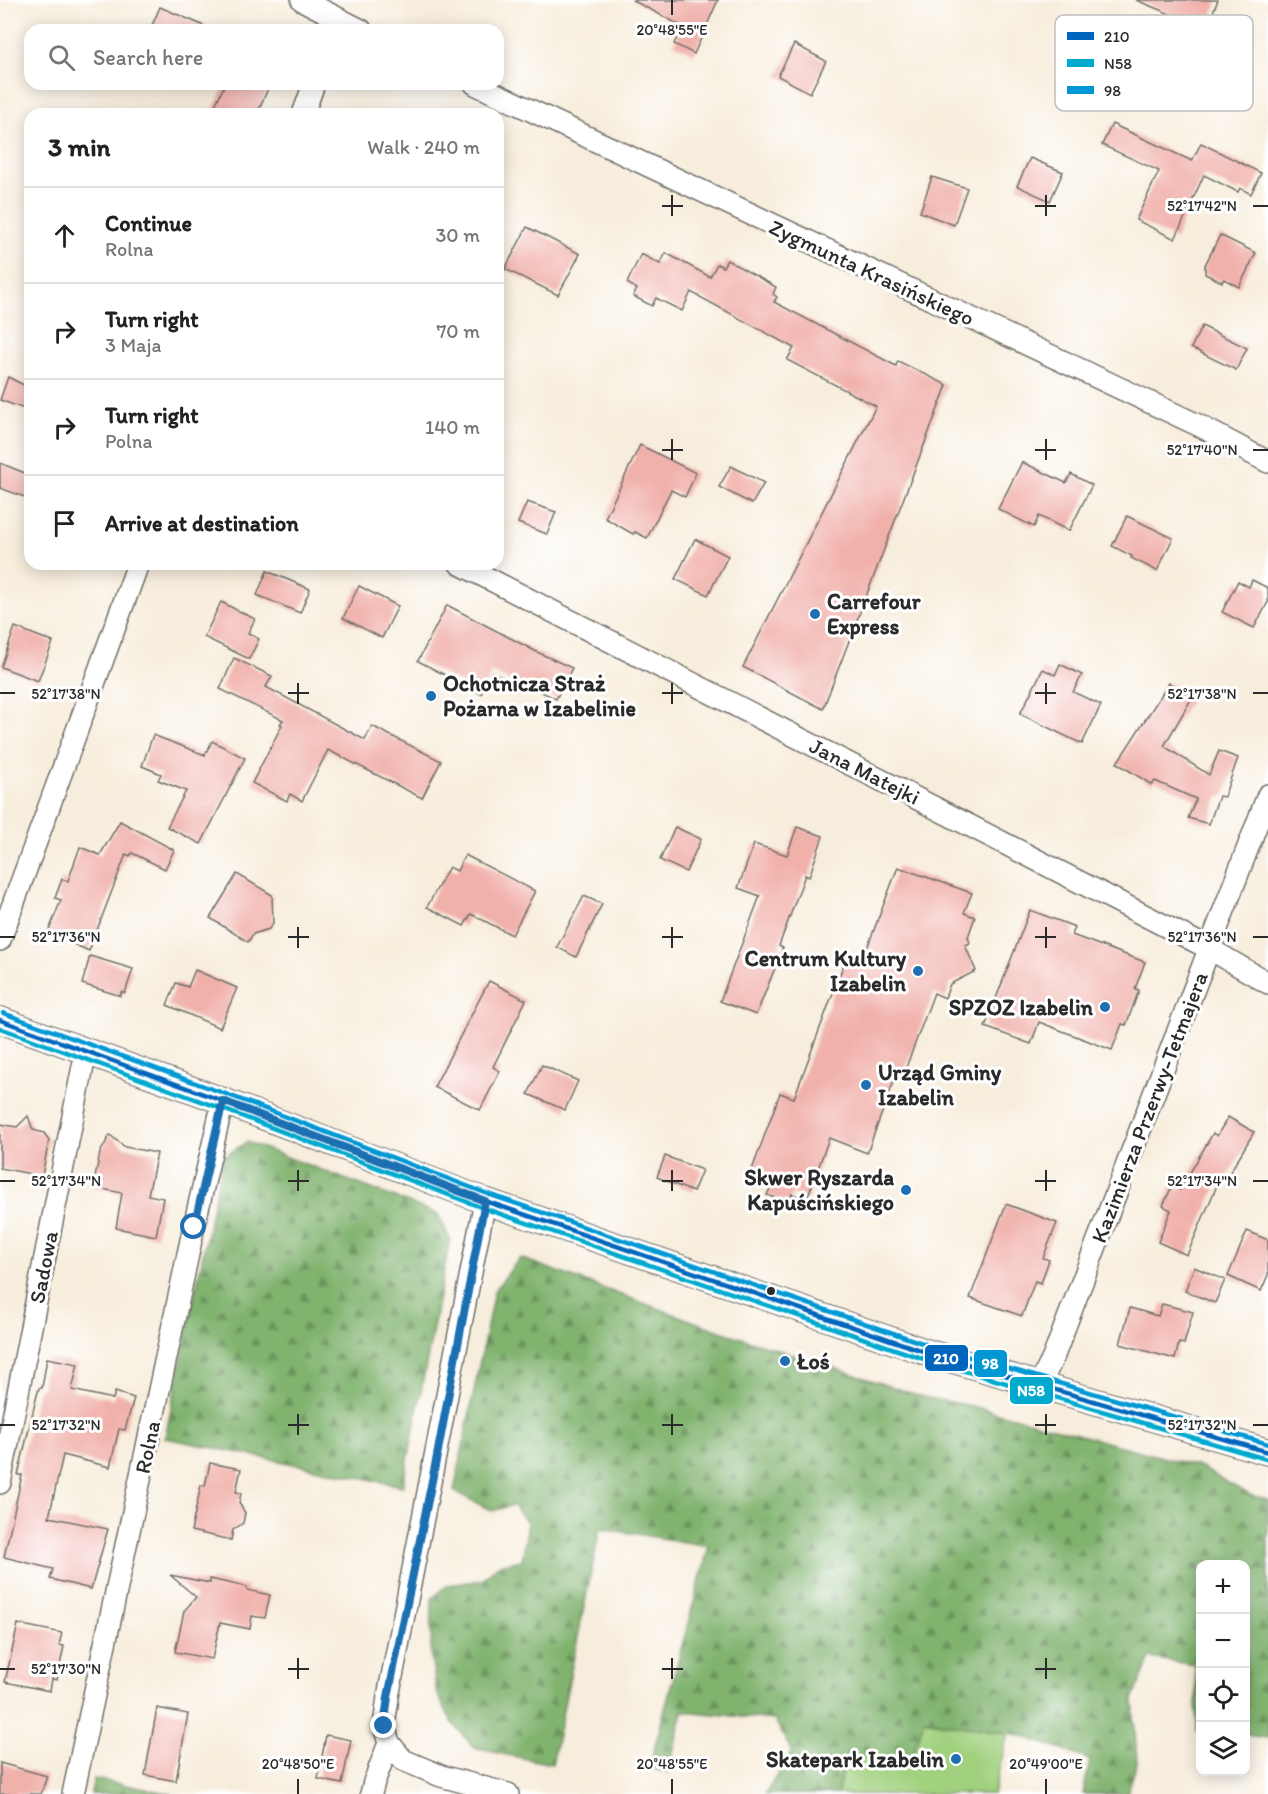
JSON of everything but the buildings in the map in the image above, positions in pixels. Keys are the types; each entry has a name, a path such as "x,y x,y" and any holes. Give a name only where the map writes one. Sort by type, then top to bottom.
{"street":[{"path":"302,0 351,24"},
{"path":"305,108 312,90"},
{"name":"Zygmunta Krasińskiego","path":"488,90 1200,426 1268,462"},
{"path":"0,940 136,570"},
{"name":"Jana Matejki","path":"472,570 1210,949 1268,984"},
{"name":"Kazimierza Przerwy-Tetmajera","path":"1040,1384 1057,1347 1268,795"},
{"path":"0,1020 223,1101 485,1201 916,1348 1268,1452"},
{"name":"Sadowa","path":"0,1483 86,1051"},
{"name":"Rolna","path":"73,1794 223,1101"},
{"path":"485,1201 384,1726 389,1743 403,1760 441,1776 508,1794"},
{"path":"371,1794 389,1743"}],"green space":[{"path":"247,1142 438,1214 450,1239 403,1486 165,1438 223,1157"},
{"path":"520,1258 720,1331 923,1397 972,1406 1199,1467 1252,1496 1268,1500 1268,1738 1250,1736 1250,1560 1196,1560 1196,1698 1195,1665 1150,1658 1133,1699 1137,1763 1127,1794 1083,1794 1090,1760 1020,1735 924,1720 908,1767 848,1752 837,1794 765,1794 792,1752 775,1720 683,1711 668,1773 649,1768 709,1546 600,1528 552,1764 474,1748 452,1722 437,1693 431,1656 432,1598 448,1585 482,1580 498,1565 522,1560 528,1523 513,1505 492,1511 454,1491 494,1291"},
{"name":"Skatepark Izabelin","path":"923,1720 1008,1733 993,1794 837,1794 848,1752 908,1766"},
{"path":"94,1779 172,1794 91,1794"}],"transit line":[{"name":"98","path":"3,1013 226,1094 488,1194 928,1345 1268,1444"},
{"name":"210","path":"0,1020 223,1101 485,1201 926,1352 1268,1452"},
{"name":"N58","path":"0,1028 220,1108 483,1208 924,1359 1266,1459"}],"place":[{"name":"Carrefour Express","path":"815,614"},
{"name":"Ochotnicza Straż Pożarna w Izabelinie","path":"431,696"},
{"name":"Centrum Kultury Izabelin","path":"918,971"},
{"name":"SPZOZ Izabelin","path":"1105,1007"},
{"name":"Urząd Gminy Izabelin","path":"866,1085"},
{"name":"Skwer Ryszarda Kapuścińskiego","path":"906,1190"},
{"name":"Łoś","path":"785,1361"},
{"name":"Skatepark Izabelin","path":"956,1759"}],"route":[{"path":"194,1227 223,1101 485,1201 384,1726"}]}
